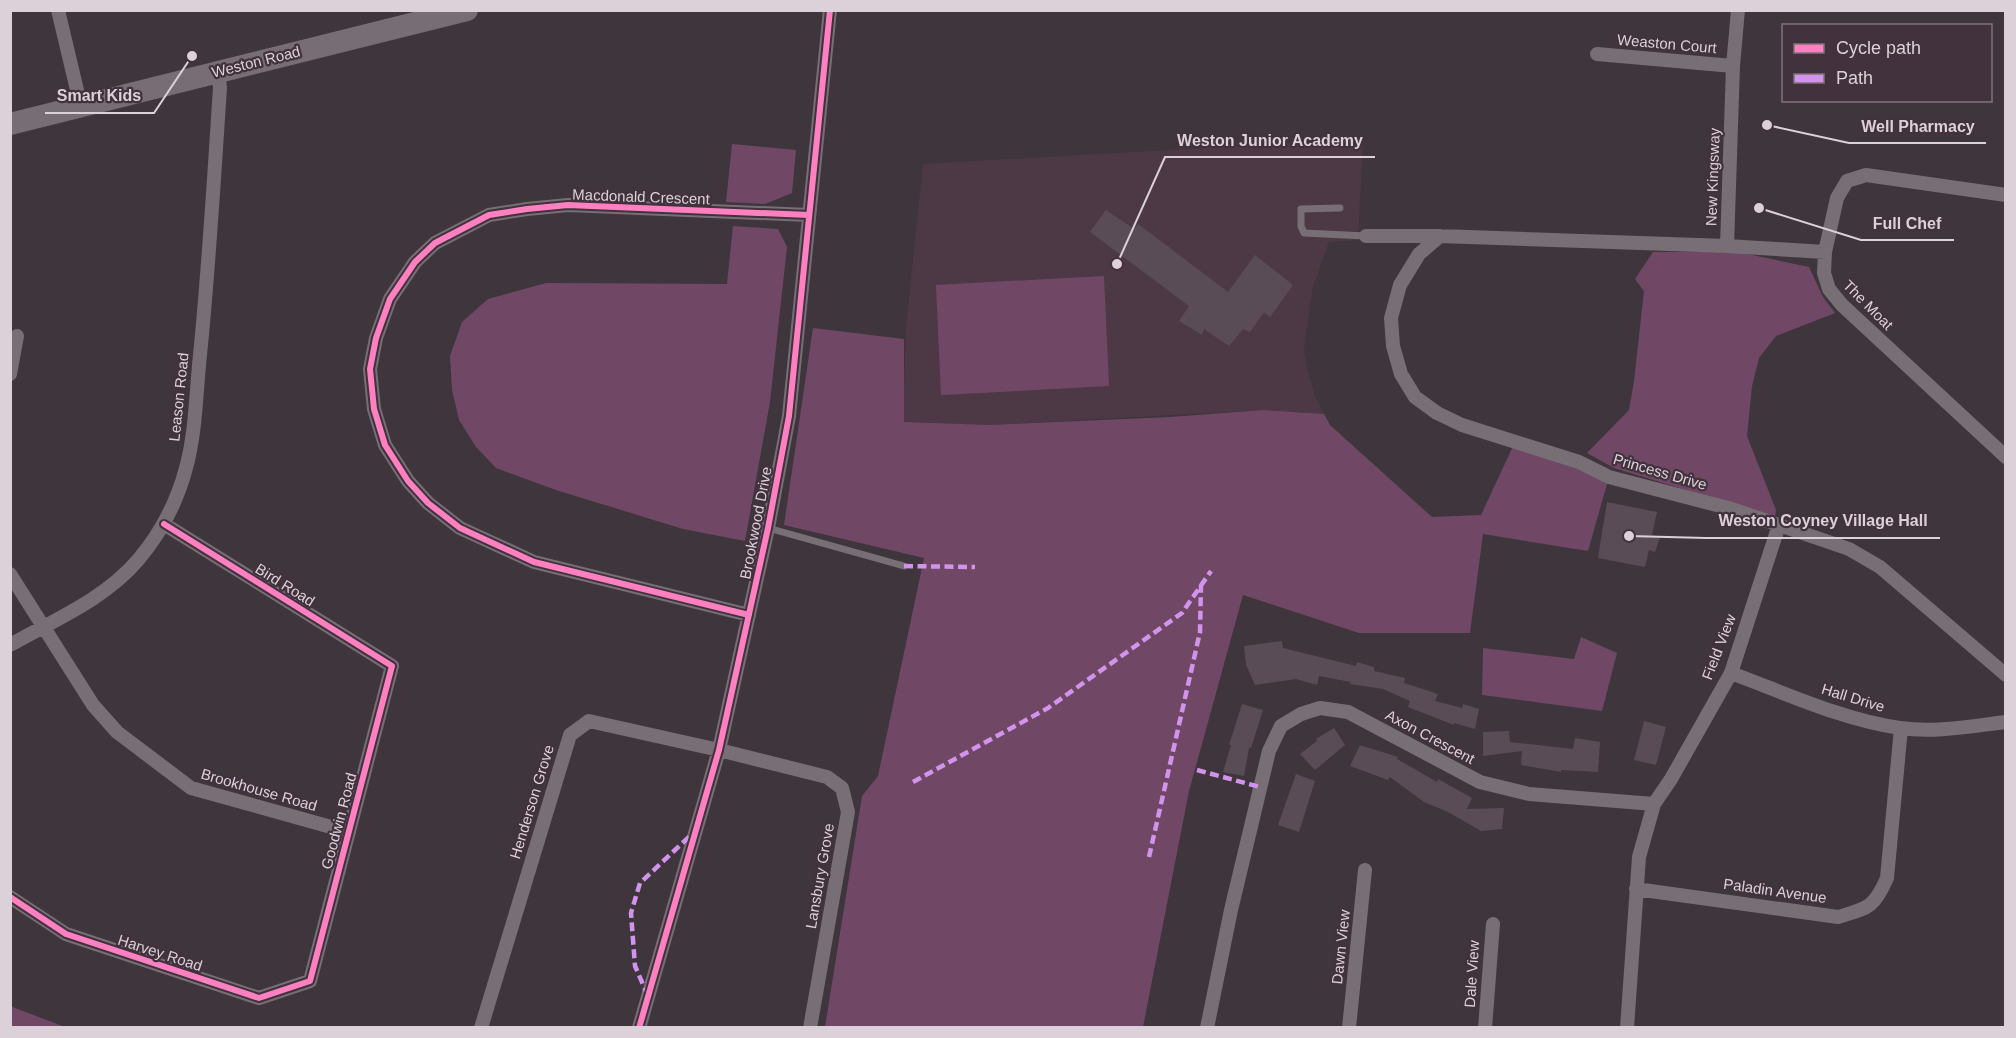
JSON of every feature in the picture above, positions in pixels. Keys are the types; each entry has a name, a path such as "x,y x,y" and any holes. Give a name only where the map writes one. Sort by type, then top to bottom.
{"highway":[{"name":"Weston Road","path":"10,124 413,20 467,10"}],"street":[{"path":"58,10 81,107"},
{"name":"Brookwood Drive","path":"639,1028 719,750 768,528 789,416 830,10"},
{"name":"New Kingsway","path":"1738,10 1727,246 1825,252"},
{"name":"Weaston Court","path":"1597,54 1734,66"},
{"name":"Leason Road","path":"10,645 97,596 116,581 136,562 164,524 178,493 190,450 203,325 219,112 218,71"},
{"name":"The Moat","path":"2006,195 1866,176 1847,181 1837,198 1825,252 1824,273 1829,289 1842,305 2006,457"},
{"name":"Macdonald Crescent","path":"749,615 534,562 460,528 428,503 408,481 385,446 374,409 370,369 376,338 390,299 415,262 435,243 489,215 568,205 809,215"},
{"path":"1366,236 1440,236 1727,246"},
{"name":"Princess Drive","path":"1440,236 1419,254 1400,285 1391,318 1393,346 1401,375 1415,397 1437,413 1462,425 1579,462 1609,477 1732,509 1849,549 1880,567 2006,675"},
{"path":"10,374 17,336"},
{"name":"Bird Road","path":"164,524 392,666"},
{"name":"Field View","path":"1654,804 1671,779 1731,673 1779,525"},
{"name":"Brookhouse Road","path":"10,574 93,705 117,732 191,788 349,832"},
{"name":"Goodwin Road","path":"309,981 392,666"},
{"name":"Hall Drive","path":"1731,673 1862,721 1901,728 1928,730 2006,722"},
{"name":"Axon Crescent","path":"1207,1028 1231,910 1269,751 1281,726 1301,714 1320,708 1348,712 1480,782 1529,794 1654,804"},
{"name":"Henderson Grove","path":"482,1025 570,735 589,721 719,750"},
{"name":"Paladin Avenue","path":"1636,889 1838,917 1864,910 1878,898 1887,878 1901,728"},
{"name":"Lansbury Grove","path":"719,750 827,777 842,788 848,812 810,1028"},
{"path":"1627,1028 1639,857 1654,804"},
{"name":"Dawn View","path":"1349,1028 1365,870"},
{"name":"Harvey Road","path":"10,897 66,934 259,998 309,981"},
{"name":"Dale View","path":"1485,1028 1492,924"},
{"path":"482,1025 497,1028"}],"lane":[{"path":"1340,208 1301,209 1301,226 1304,233 1366,236"},
{"path":"768,528 904,566"}],"shaded area":[{"path":"1363,139 1358,240 1329,242 1313,287 1308,318 1304,351 1315,396 1324,414 1263,410 990,425 903,422 906,327 923,164"},
{"path":"732,144 796,150 792,193 765,204 726,202"},
{"path":"733,226 778,229 787,247 770,402 745,541 683,529 556,490 496,468 476,447 459,420 452,390 450,356 462,322 488,299 546,283 727,284"},
{"path":"1653,252 1738,252 1809,267 1823,297 1835,313 1776,336 1759,358 1752,386 1747,436 1776,510 1775,517 1614,468 1587,453 1629,410 1644,291 1635,279"},
{"path":"1104,276 1109,386 941,395 936,285"},
{"path":"813,328 904,339 904,422 990,425 1170,417 1263,410 1324,414 1330,425 1432,517 1481,515 1515,442 1609,477 1588,551 1483,534 1470,633 1359,633 1243,595 1189,791 1143,1027 825,1027 862,796 878,776 924,558 784,525"},
{"path":"1581,637 1617,653 1602,711 1482,695 1483,648 1574,659"},
{"path":"11,1006 15,1008 65,1027 11,1027"}],"building":[{"path":"1106,210 1134,229 1138,224 1228,292 1255,255 1293,285 1270,317 1264,312 1250,332 1243,329 1229,346 1204,329 1202,335 1179,321 1189,306 1090,232"},
{"path":"1607,502 1657,512 1652,535 1660,537 1655,552 1649,550 1645,567 1598,558"},
{"path":"1282,641 1283,648 1356,666 1357,662 1374,667 1374,671 1405,678 1404,683 1438,694 1435,701 1462,708 1463,704 1479,709 1475,729 1454,723 1454,725 1408,707 1410,701 1383,689 1350,684 1351,682 1319,676 1317,685 1296,679 1255,685 1246,665 1244,646"},
{"path":"1242,704 1263,710 1251,748 1249,748 1244,776 1223,772"},
{"path":"1644,721 1666,727 1656,765 1634,760"},
{"path":"1334,728 1345,745 1315,770 1300,754 1317,741 1316,739"},
{"path":"1509,731 1510,742 1573,749 1575,738 1600,742 1598,772 1561,770 1561,772 1521,765 1522,751 1483,756 1483,732"},
{"path":"1360,745 1398,757 1397,759 1437,782 1438,779 1472,798 1467,809 1504,808 1502,829 1481,831 1448,812 1424,802 1390,777 1388,780 1350,766"},
{"path":"1296,774 1315,781 1299,832 1278,825"}],"marked path":[{"path":"904,566 975,567"},
{"path":"913,782 1048,708 1182,613 1211,571"},
{"path":"1149,857 1200,632 1201,585"},
{"path":"1197,770 1260,787"},
{"path":"648,996 635,966 631,913 640,883 692,834"}],"cycle path":[{"path":"639,1028 719,750 768,528 789,416 830,10"},
{"path":"749,615 534,562 460,528 428,503 408,481 385,445 374,409 370,369 376,338 390,299 415,262 435,243 489,215 568,205 809,215"},
{"path":"10,897 66,934 259,998 310,981 392,666 164,524"}],"place":[{"name":"Smart Kids","path":"192,56"},
{"name":"Well Pharmacy","path":"1767,125"},
{"name":"Full Chef","path":"1759,208"},
{"name":"Weston Junior Academy","path":"1117,264"},
{"name":"Weston Coyney Village Hall","path":"1629,536"}]}
